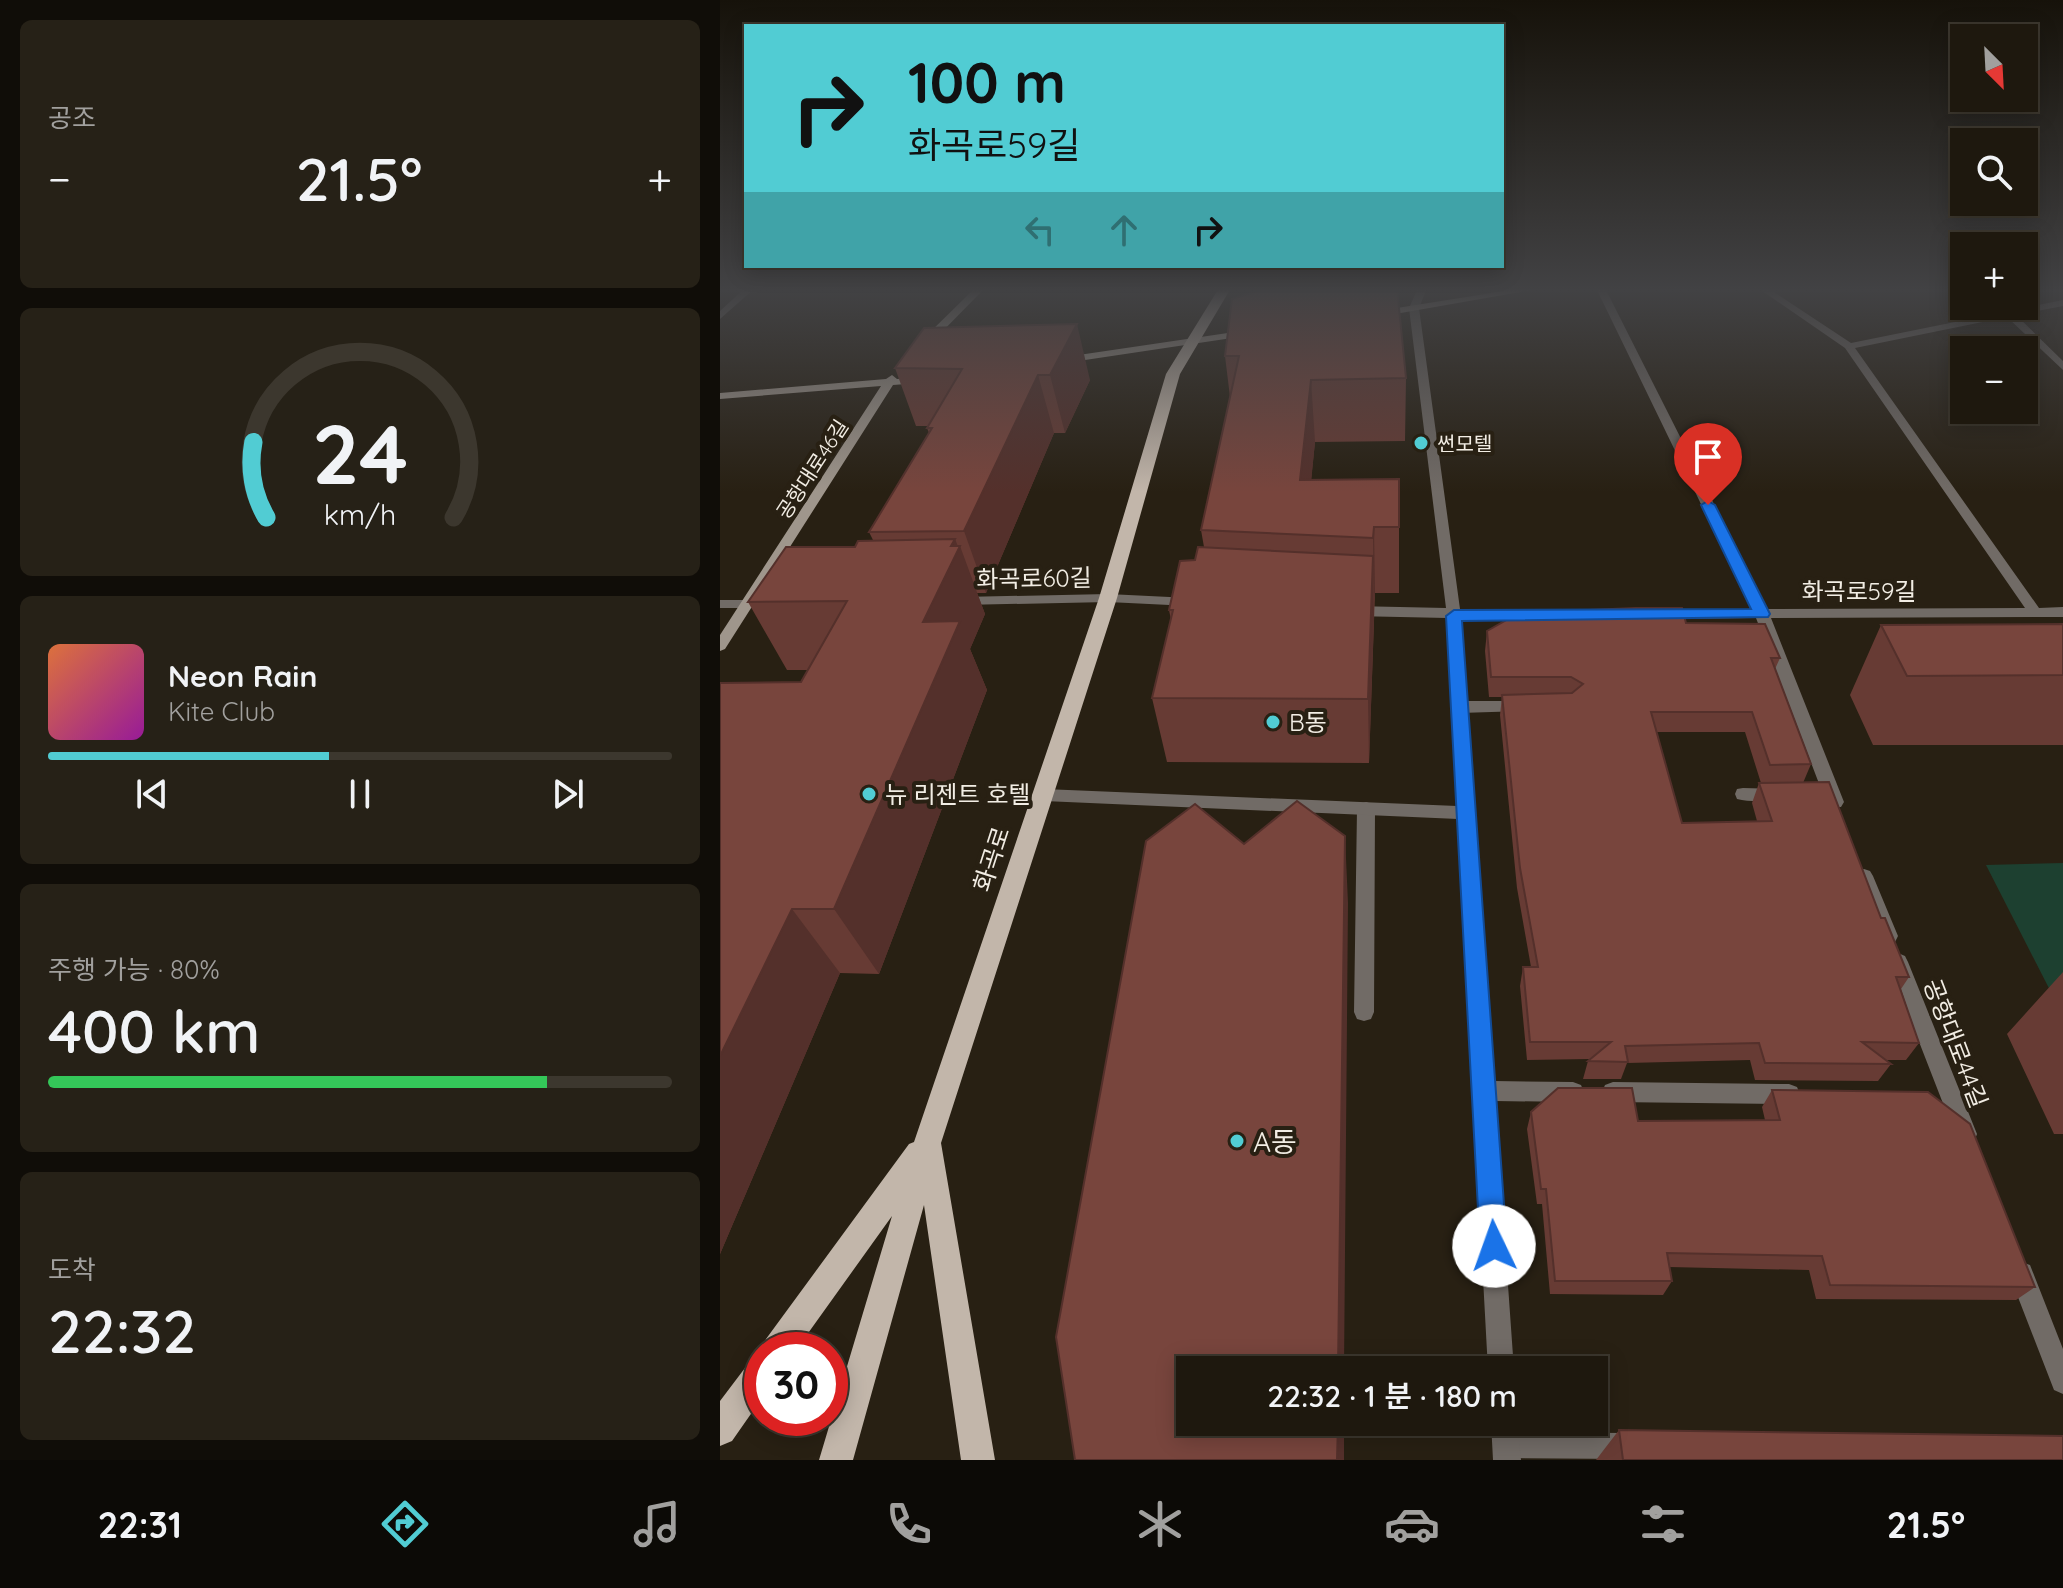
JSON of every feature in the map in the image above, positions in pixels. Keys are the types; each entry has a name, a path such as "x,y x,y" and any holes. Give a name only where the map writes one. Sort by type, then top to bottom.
{"main road":[{"name":"화곡로","path":"836,1460 928,1141 1108,598 1173,374 1183,356"},
{"path":"790,1332 928,1141"},
{"path":"928,1141 978,1460"},
{"path":"720,1429 744,1396"}],"street":[{"path":"1059,361 1093,356"},
{"path":"1420,356 1454,616 1500,1356"},
{"path":"1634,356 1762,614 1824,793 1843,822"},
{"path":"1856,356 2035,612"},
{"name":"공항대로46길","path":"720,646 898,369"},
{"path":"720,396 887,385 934,378"},
{"path":"1108,598 1203,603"},
{"name":"화곡로60길","path":"951,601 1108,598"},
{"path":"720,604 778,603"},
{"path":"1344,610 1454,616 1546,615"},
{"name":"화곡로59길","path":"1654,614 2063,612"},
{"path":"1460,707 1537,706"},
{"path":"1743,794 1787,794"},
{"path":"1044,795 1468,813"},
{"path":"1364,1012 1366,809"},
{"name":"공항대로44길","path":"1860,865 1973,1153"},
{"path":"1485,1091 1811,1095"},
{"path":"1920,1096 1951,1096"},
{"path":"2013,1253 2063,1381"},
{"path":"1506,1442 1649,1446"}],"green space":[{"path":"2063,863 2063,1000 2055,1000 1986,865"}],"building":[{"path":"904,356 1060,356 1050,375 1038,375 964,531 869,532 932,428 927,428 962,369 895,368"},
{"path":"1239,356 1404,356 1406,378 1311,380 1300,480 1399,479 1399,527 1374,527 1373,538 1201,530"},
{"path":"955,539 951,546 960,546 923,622 960,621 834,909 792,909 720,1056 720,683 801,682 847,601 748,602 786,547 855,547 858,541"},
{"path":"1198,547 1373,556 1368,699 1152,698 1173,610 1169,610 1180,561 1195,560"},
{"path":"1682,608 1686,623 1765,624 1780,658 1771,658 1811,764 1770,765 1752,712 1651,712 1682,823 1772,821 1759,783 1829,782 1881,918 1885,918 1909,977 1896,977 1919,1043 1862,1042 1891,1064 1765,1063 1759,1043 1625,1046 1628,1062 1588,1061 1611,1042 1530,1042 1523,967 1538,967 1520,868 1502,695 1572,693 1583,684 1571,677 1491,677 1487,631 1519,613"},
{"path":"2063,624 2063,675 1907,676 1881,625"},
{"name":"A동","path":"1297,801 1345,836 1338,1356 1176,1356 1176,1436 1338,1436 1337,1460 1075,1460 1056,1337 1146,841 1195,804 1244,844"},
{"path":"1558,1088 1632,1088 1638,1121 1780,1120 1772,1090 1928,1092 1970,1124 2035,1287 1830,1285 1822,1256 1667,1253 1672,1281 1555,1281 1546,1189 1541,1189 1531,1112"},
{"path":"1619,1430 2063,1436 2063,1460 1623,1460"}],"place":[{"name":"썬모텔","path":"1421,443"},
{"name":"B동","path":"1273,722"},
{"name":"뉴 리젠트 호텔","path":"869,794"},
{"name":"A동","path":"1237,1141"}],"route":[{"path":"1494,1246 1454,616 1762,614 1708,505"}]}
